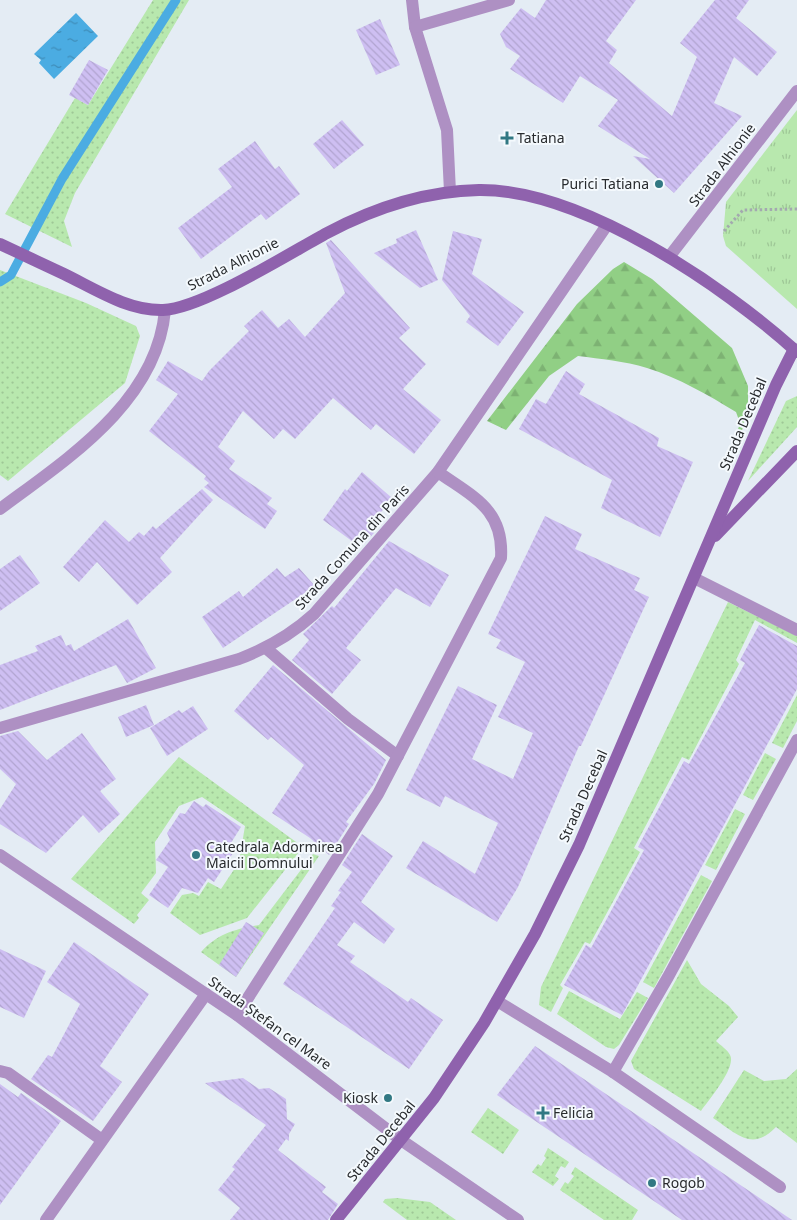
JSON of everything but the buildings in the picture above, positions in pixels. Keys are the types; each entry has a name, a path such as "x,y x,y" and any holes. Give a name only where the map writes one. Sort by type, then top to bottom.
{"main road":[{"name":"Strada Alhionie","path":"166,310 213,294 348,222 401,201 450,192 480,190 518,194 537,199 607,225 702,276 795,350"},
{"path":"3,246 115,299 148,310 166,310"},
{"name":"Strada Decebal","path":"336,1220 401,1140 444,1083 497,1001 535,934 579,846 776,385 795,350"},
{"path":"710,542 797,451"}],"street":[{"path":"412,0 415,27 447,130 450,192"},
{"path":"415,27 509,0"},
{"name":"Strada Alhionie","path":"668,257 797,91"},
{"name":"Strada Comuna din Paris","path":"0,728 205,670 266,649 299,628 314,614 438,472 607,225"},
{"path":"0,508 44,476 104,425 134,393 157,346 166,310"},
{"path":"237,1015 378,794 501,558 502,539 498,524 480,501 438,472"},
{"path":"694,578 797,630"},
{"path":"266,649 356,725 398,756"},
{"path":"613,1072 682,952 797,740"},
{"name":"Strada Ștefan cel Mare","path":"0,855 237,1015 401,1140 518,1220"},
{"path":"46,1220 206,994"},
{"path":"497,1001 613,1072 780,1187"},
{"path":"0,1071 8,1073 102,1140"}],"path":[{"path":"724,231 743,210 797,209"}],"green space":[{"path":"153,0 189,0 75,193 64,221 72,247 5,214 75,98 88,105"},
{"path":"797,110 797,309 726,246 723,236 726,202"},
{"path":"624,262 652,279 732,348 748,386 748,406 738,447 731,451 740,423 736,412 715,399 682,382 647,368 578,356 549,376 506,430 487,421 577,304 613,269"},
{"path":"0,270 86,303 136,326 140,336 125,383 8,481 0,475"},
{"path":"797,396 797,427 748,481 786,401"},
{"path":"728,602 797,636 797,643 755,620 736,660 739,664 689,760 682,757 634,848 640,852 590,944 585,942 560,985 563,988 551,1012 539,1005 541,987"},
{"path":"797,695 797,721 783,748 772,743"},
{"path":"765,753 776,759 753,800 743,795"},
{"path":"179,757 303,847 247,918 200,935 170,913 182,895 193,893 199,896 208,882 221,889 239,862 245,826 202,797 179,806 155,842 156,873 141,893 149,900 137,915 139,918 134,924 71,879"},
{"path":"735,809 745,814 716,870 705,865"},
{"path":"313,854 319,856 236,977 201,952 213,941 227,933 259,925"},
{"path":"701,875 712,881 654,988 643,982"},
{"path":"687,960 701,984 729,1006 738,1017 716,1041 726,1049 731,1060 726,1075 701,1111 634,1069 631,1061"},
{"path":"569,991 620,1019 637,992 648,998 619,1045 614,1049 606,1047 557,1014"},
{"path":"797,1069 797,1143 776,1127 759,1138 744,1138 713,1118 744,1070 764,1081 786,1079"},
{"path":"488,1108 519,1130 503,1154 471,1132"},
{"path":"548,1148 569,1162 565,1168 561,1166 555,1176 559,1179 553,1186 532,1172 538,1164 541,1166 546,1158 544,1156"},
{"path":"575,1167 638,1210 632,1220 604,1220 560,1190 565,1182 568,1184 574,1176 571,1174"},
{"path":"397,1198 430,1202 456,1220 407,1220 383,1202 385,1199"}],"water":[{"path":"76,13 98,36 54,79 39,63 41,60 34,54"}],"waterway":[{"path":"0,282 11,275 62,179 176,0"}],"place":[{"name":"Tatiana","path":"507,138"},
{"name":"Purici Tatiana","path":"659,184"},
{"name":"Catedrala Adormirea Maicii Domnului","path":"196,855"},
{"name":"Kiosk","path":"388,1098"},
{"name":"Felicia","path":"543,1113"},
{"name":"Rogob","path":"652,1183"}]}
